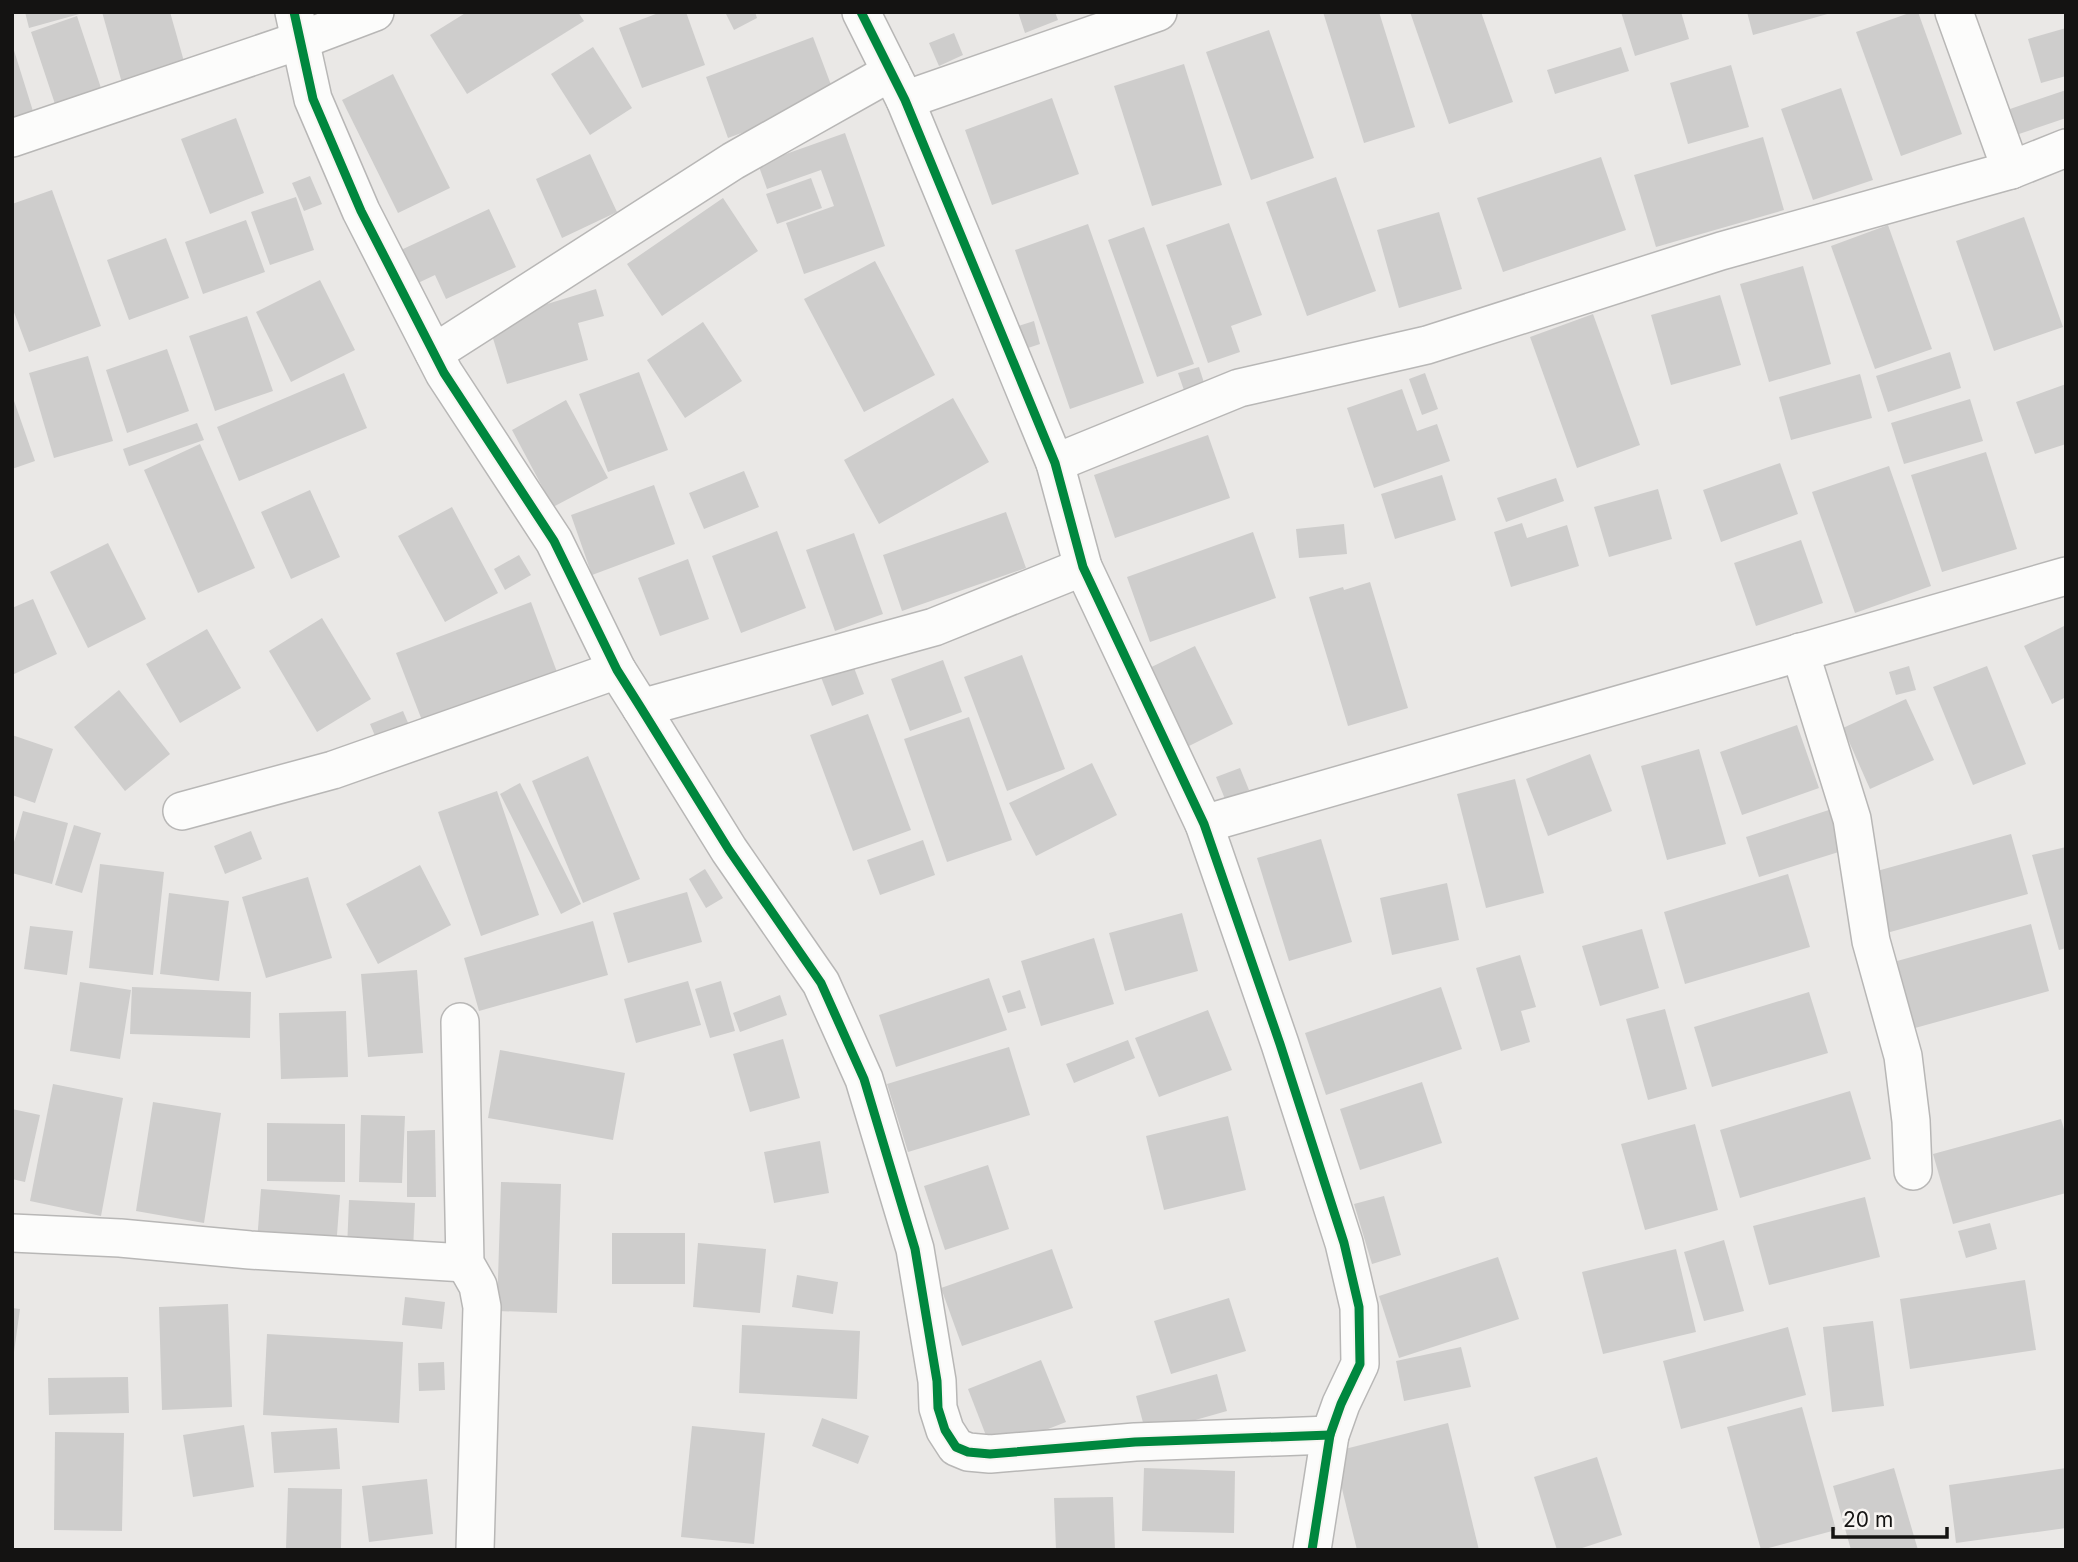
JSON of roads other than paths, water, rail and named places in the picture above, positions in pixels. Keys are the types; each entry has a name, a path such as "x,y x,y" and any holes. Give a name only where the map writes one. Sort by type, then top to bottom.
{"street":[{"path":"12,138 298,26 375,12"},
{"path":"861,12 898,86 1055,463 1083,567 1204,824 1344,1243 1359,1307 1360,1364 1330,1435 1312,1550"},
{"path":"434,353 733,161 898,86 1158,12"},
{"path":"1954,12 2011,170"},
{"path":"298,26 313,99 361,211 444,373 554,541 617,670 729,850 821,983 864,1079 915,1250 937,1381 938,1408 945,1430 956,1447 968,1452 990,1454 1135,1442 1330,1435"},
{"path":"1055,463 1239,388 1427,345 1721,251 2011,170 2066,148"},
{"path":"641,708 933,627 1083,567"},
{"path":"1204,824 2066,576"},
{"path":"1800,652 1852,819 1871,941 1903,1056 1911,1121 1913,1171"},
{"path":"182,810 333,770 617,670"},
{"path":"460,1021 465,1264 478,1286 482,1307 475,1550"},
{"path":"12,1233 120,1238 250,1250 465,1264"}]}
